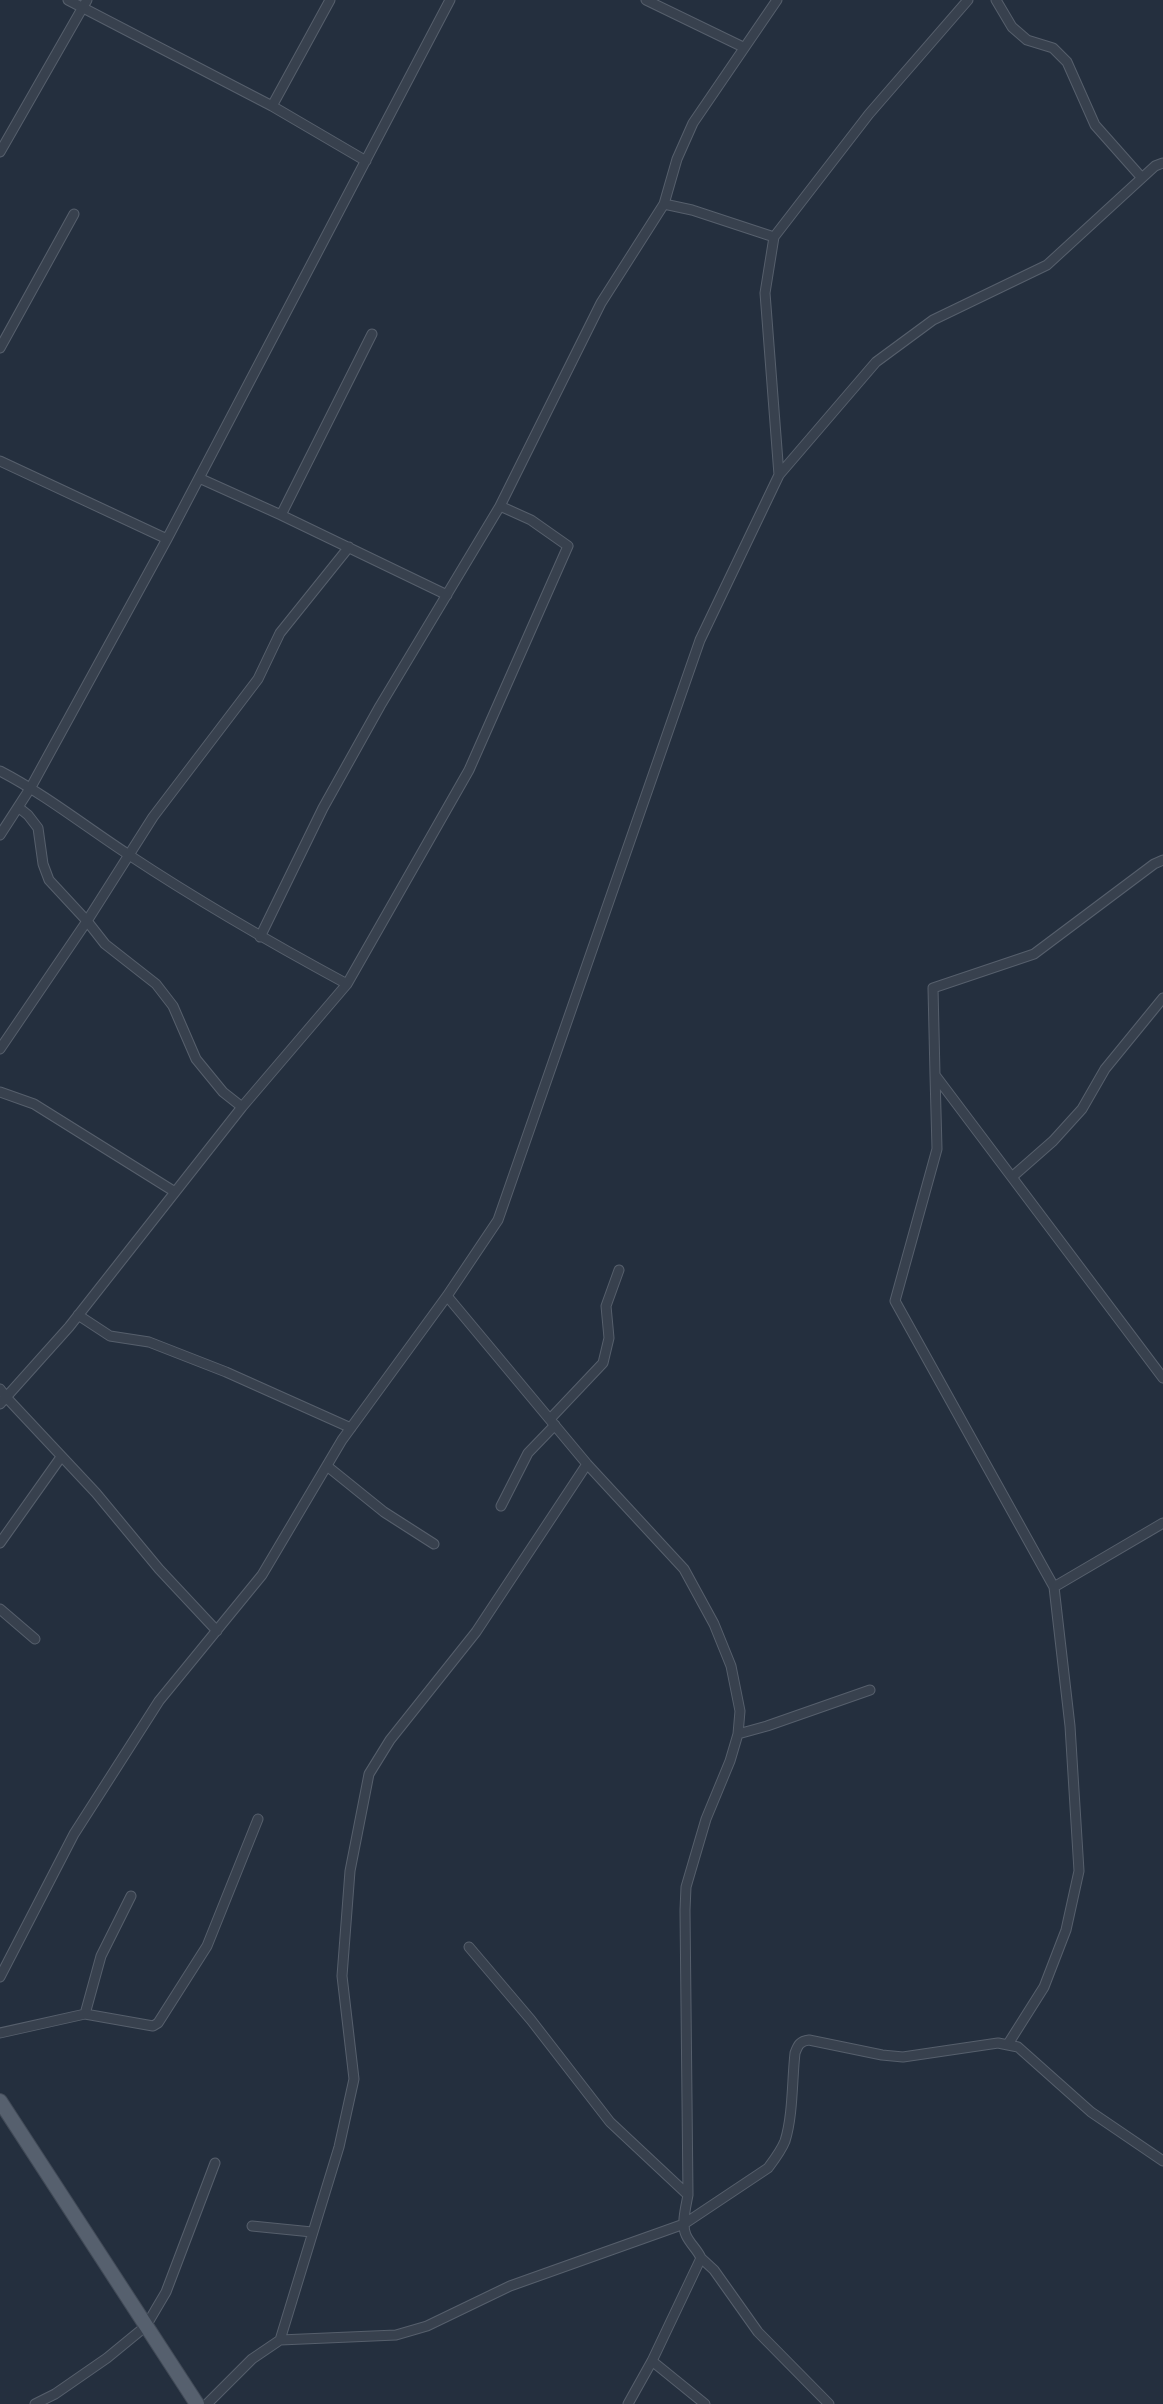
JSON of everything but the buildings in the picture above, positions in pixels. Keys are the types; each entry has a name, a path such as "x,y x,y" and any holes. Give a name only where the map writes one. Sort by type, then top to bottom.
{"main road":[{"path":"0,2101 197,2404"}],"street":[{"path":"68,0 84,4 366,161"},
{"path":"272,106 330,0"},
{"path":"0,835 31,787 167,539 450,0"},
{"path":"646,0 743,47"},
{"path":"260,937 323,808 500,506 601,303 664,204 677,159 693,123 777,0"},
{"path":"779,475 765,293 774,237 869,114 968,0"},
{"path":"996,0 1012,27 1038,45 1053,48 1067,62 1095,125 1142,178"},
{"path":"0,152 84,4"},
{"path":"0,1977 74,1834 159,1701 262,1575 351,1428 498,1220 700,640 779,475 876,362 933,320 1047,265 1155,166 1163,163"},
{"path":"664,204 774,237"},
{"path":"0,348 74,214"},
{"path":"281,515 372,334"},
{"path":"0,461 167,539"},
{"path":"199,478 447,595"},
{"path":"217,1631 159,1569 96,1493 2,1397 78,1315 242,1107 347,984 469,770 568,546 531,520 500,506"},
{"path":"0,1049 153,817 251,688 280,633 349,547"},
{"path":"0,771 31,787 129,855 260,937 347,984"},
{"path":"18,807 38,828 43,864 49,880 105,944 156,984 173,1006 196,1059 223,1092 242,1107"},
{"path":"1008,2044 1044,1987 1066,1930 1079,1871 1070,1726 1054,1587 895,1301 937,1149 933,988 1034,954 1163,860"},
{"path":"1012,1177 1053,1141 1082,1109 1105,1069 1163,998"},
{"path":"935,1075 1163,1378"},
{"path":"0,1092 34,1104 175,1192"},
{"path":"501,1506 528,1453 603,1363 609,1338 606,1306 619,1270"},
{"path":"447,1296 587,1464 684,1569 714,1624 731,1666 740,1711 738,1734 706,1819 686,1887 688,2195 684,2224 686,2234 701,2258 714,2270 758,2332 829,2404"},
{"path":"78,1315 110,1336 149,1342 226,1372 351,1428"},
{"path":"0,1543 61,1457"},
{"path":"280,2340 339,2147 354,2079 342,1976 350,1871 369,1774 390,1740 476,1632 587,1464"},
{"path":"327,1466 384,1512 434,1544"},
{"path":"1054,1587 1163,1523"},
{"path":"0,1609 35,1639"},
{"path":"738,1734 870,1690"},
{"path":"0,2033 85,2014 153,2026 158,2023 207,1946 258,1819"},
{"path":"85,2014 101,1956 131,1896"},
{"path":"469,1947 531,2020 610,2122 688,2195"},
{"path":"207,2404 252,2359 280,2340 396,2335 427,2326 510,2286 684,2224 768,2168 778,2155 788,2126 795,2053 802,2041 903,2057 998,2043 1018,2047 1091,2112 1163,2161"},
{"path":"35,2404 107,2358 146,2326 166,2292 215,2163"},
{"path":"252,2226 312,2232"},
{"path":"628,2404 701,2258"},
{"path":"652,2361 705,2404"}]}
